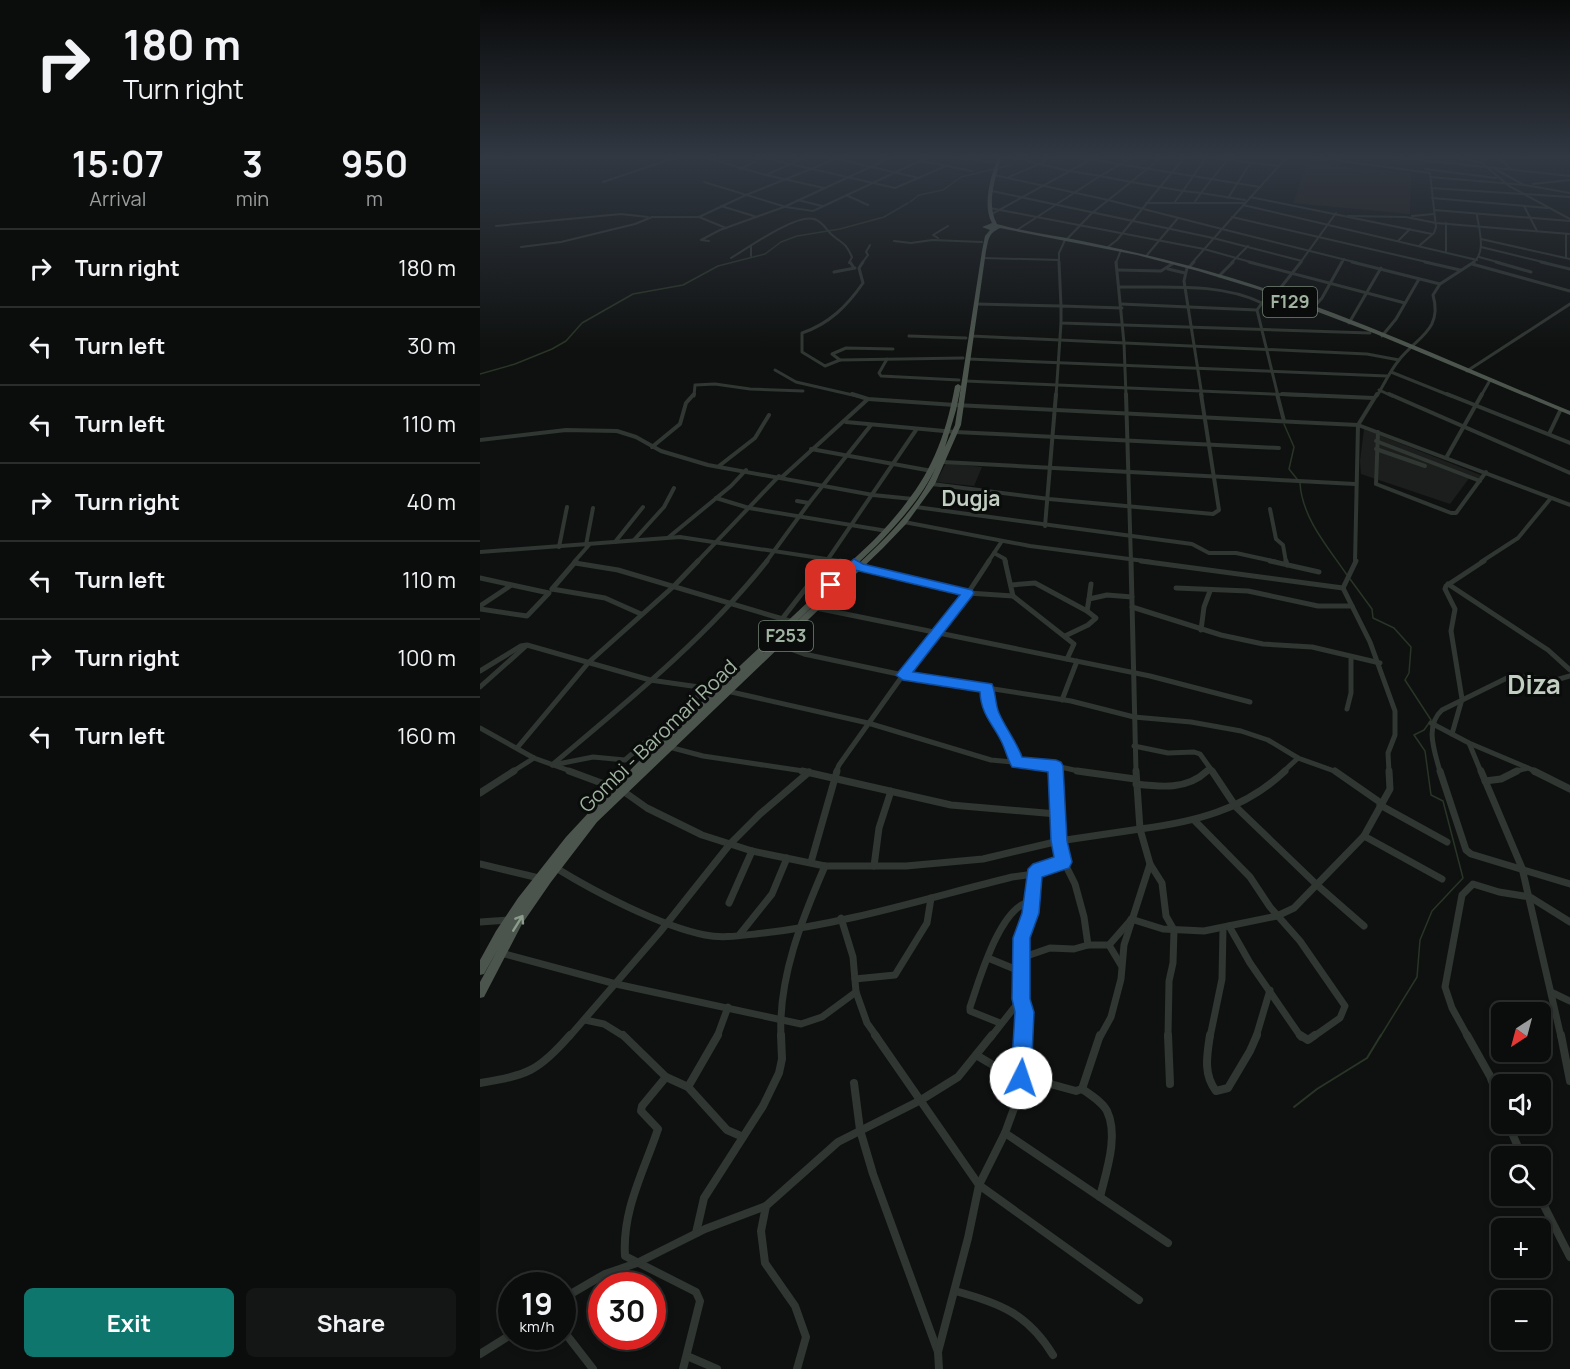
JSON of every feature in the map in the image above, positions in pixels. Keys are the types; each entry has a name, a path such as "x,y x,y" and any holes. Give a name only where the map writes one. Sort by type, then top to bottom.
{"main road":[{"name":"Gombi - Baromari Road","path":"975,301 982,242 992,228 991,221"},
{"name":"Gombi - Baromari Road","path":"723,691 777,644 795,623 816,608 932,484 943,462 959,406 975,301 987,236 992,228 992,221"},
{"name":"F129","path":"992,228 1017,230 1108,247 1275,295 1570,414"},
{"name":"F129","path":"992,228 1066,239 1146,255 1187,269 1219,276 1313,308 1570,414"},
{"name":"Gombi - Baromari Road","path":"480,970 537,878 566,842 904,522 952,432"},
{"name":"Gombi - Baromari Road","path":"480,993 500,953 546,879 619,790"}],"street":[{"path":"496,226 549,221"},
{"path":"521,247 561,242 642,221"},
{"path":"709,221 726,228"},
{"path":"709,241 701,240 748,221"},
{"path":"731,258 797,221"},
{"path":"819,221 835,239 845,242 852,257 849,263 854,268"},
{"path":"1017,230 1031,221"},
{"path":"1058,221 1204,249 1330,285 1405,303"},
{"path":"1045,526 1049,499 1061,323 1059,260 1061,247 1066,239 1084,221"},
{"path":"1108,247 1130,221"},
{"path":"1135,221 1248,246 1302,261"},
{"path":"1146,255 1176,221"},
{"path":"1190,221 1440,284"},
{"path":"932,484 1049,499 1218,513 1186,289 1187,269 1229,221"},
{"path":"1250,221 1460,270"},
{"path":"1315,221 1531,271 1526,278"},
{"path":"1284,421 1257,310 1262,303 1275,295 1292,274 1329,221"},
{"path":"1371,221 1432,234"},
{"path":"1425,221 1568,234 1568,259 1481,239"},
{"path":"1342,588 1356,560 1355,484 1358,425 1387,376 1434,322 1437,306 1433,295 1439,290 1440,284 1478,258 1481,239 1478,221"},
{"path":"1531,221 1537,231"},
{"path":"1419,246 1435,231 1436,223"},
{"path":"1446,223 1446,252"},
{"path":"734,226 738,229"},
{"path":"938,240 938,237 933,235 948,226"},
{"path":"1398,241 1410,229"},
{"path":"894,242 938,240 982,242"},
{"path":"870,245 866,252 868,255 860,268 863,283 852,299 819,328 802,333 802,352 808,358 825,366 840,360 965,358 1387,376"},
{"path":"1219,276 1248,246"},
{"path":"751,247 751,256"},
{"path":"1481,247 1570,269"},
{"path":"1120,250 1116,263 1122,306 1125,366 1135,781 1140,829 1150,864 1162,883 1166,916 1174,930 1173,963 1169,981 1170,1084"},
{"path":"983,258 1059,260"},
{"path":"1313,308 1330,285 1344,259"},
{"path":"1168,269 1172,264"},
{"path":"1472,264 1570,291"},
{"path":"834,272 860,268"},
{"path":"1349,323 1381,268"},
{"path":"1118,270 1161,272 1168,269 1187,269"},
{"path":"1382,336 1419,279"},
{"path":"1119,287 1186,289 1243,295 1262,303"},
{"path":"975,301 1061,306 1257,310"},
{"path":"1467,371 1569,307"},
{"path":"1061,323 1370,333"},
{"path":"909,336 1059,340 1367,354 1399,360"},
{"path":"840,360 832,354 841,349 893,349"},
{"path":"887,359 879,373 881,376 1057,386 1374,398"},
{"path":"775,370 796,382 838,390 868,399 959,406 1358,425 1570,505"},
{"path":"1391,372 1570,443"},
{"path":"1446,458 1489,382"},
{"path":"651,447 680,424 686,403 694,396 695,385 715,384 750,389 803,390"},
{"path":"1379,390 1570,473"},
{"path":"517,748 589,662 674,586 781,476 846,422 868,399"},
{"path":"1549,435 1560,411"},
{"path":"719,466 755,438 769,415"},
{"path":"846,422 916,430 1279,448"},
{"path":"552,765 682,653 732,603 871,425"},
{"path":"480,440 566,430 617,432 636,437 651,447 677,457 719,466 1045,526 1192,544 1209,553 1236,553 1319,572"},
{"path":"782,619 829,558 916,430"},
{"path":"1378,432 1376,484 1451,513 1456,513 1486,472"},
{"path":"1376,441 1480,481"},
{"path":"811,449 932,471"},
{"path":"1376,449 1425,466"},
{"path":"943,462 1128,470 1355,484"},
{"path":"669,537 737,481 746,470"},
{"path":"634,540 664,507 675,488"},
{"path":"716,498 749,508 887,531"},
{"path":"1452,734 1462,699 1450,631 1455,609 1445,589 1448,584 1518,538 1551,498"},
{"path":"797,501 809,503"},
{"path":"559,547 567,507"},
{"path":"615,542 643,507"},
{"path":"480,607 527,616 575,563 588,545 592,508"},
{"path":"1270,509 1276,538 1283,545 1287,565"},
{"path":"904,522 1002,541 1342,588"},
{"path":"480,552 669,537 829,558 968,593 1013,596 1074,644 1067,659"},
{"path":"811,862 839,765 903,675 968,593 1002,541"},
{"path":"994,553 1005,559 1013,596"},
{"path":"575,563 618,570 795,623"},
{"path":"480,578 510,586 605,598 641,614"},
{"path":"1011,585 1035,582 1096,618 1088,625 1065,636"},
{"path":"1086,611 1091,584"},
{"path":"1448,584 1548,650 1570,670"},
{"path":"480,607 510,586"},
{"path":"1176,588 1248,591 1318,606 1352,606"},
{"path":"1131,920 1174,930 1204,931 1277,916 1294,908 1364,836 1390,789 1388,753 1396,725 1394,705 1380,663 1342,588"},
{"path":"1201,630 1204,607 1210,591"},
{"path":"1089,599 1107,596 1132,597"},
{"path":"1132,607 1201,630 1263,644 1312,647 1380,663"},
{"path":"816,608 1193,685 1250,702"},
{"path":"777,644 804,654 903,675 1062,700 1134,717 1191,722 1241,731 1268,740 1298,758 1335,771 1381,804 1447,842"},
{"path":"480,687 527,645"},
{"path":"480,671 513,650 527,645 650,680 708,688 868,723 969,755 1017,763 1056,766 1171,787 1192,783 1210,768"},
{"path":"1347,709 1351,693 1351,658"},
{"path":"1062,700 1077,661"},
{"path":"1570,676 1554,681 1511,676 1500,684 1462,699 1441,711 1431,723 1440,774 1466,849 1471,854 1570,884"},
{"path":"552,765 593,757 625,760 708,688"},
{"path":"987,688 987,702 997,725 1008,740 1017,763"},
{"path":"1431,723 1570,789"},
{"path":"480,728 534,758 619,790 676,824 752,851 825,866 874,866 983,859 1059,841 1195,821 1236,807 1285,771 1298,758"},
{"path":"1469,743 1522,868 1553,993 1570,1081"},
{"path":"665,746 703,756 809,772 951,805 1057,814"},
{"path":"1134,746 1167,753 1194,752 1200,754 1236,807 1317,885 1364,926"},
{"path":"480,793 534,758"},
{"path":"1056,766 1059,841 1064,862 1075,884 1084,917 1088,945"},
{"path":"1485,781 1501,779 1527,768"},
{"path":"480,1083 521,1076 550,1058 616,984 729,844 809,772"},
{"path":"874,866 878,835 886,801 891,791"},
{"path":"1195,821 1250,877 1277,916 1300,941 1345,1006 1344,1013 1308,1040 1303,1039 1226,927"},
{"path":"1364,836 1442,879"},
{"path":"729,903 752,851"},
{"path":"740,934 772,894 787,858"},
{"path":"938,1352 979,1185 1016,1105 1021,1078 1024,1012 1021,999 1022,938 1030,913 1034,874 1039,869 1064,862"},
{"path":"480,864 546,879"},
{"path":"1082,1089 1101,1033 1112,1017 1131,920 1143,893 1150,864"},
{"path":"696,1233 704,1197 743,1137 779,1072 782,1050 781,1018 798,929 825,866"},
{"path":"480,869 492,868"},
{"path":"556,868 581,883 689,933 707,936 798,929 1012,877 1034,874"},
{"path":"1491,1079 1452,1008 1445,987 1458,907 1467,887 1473,884 1499,892 1530,897 1570,922"},
{"path":"855,979 895,975 924,931 931,898"},
{"path":"999,1023 970,1011 988,958 1013,912 1022,903 1030,902"},
{"path":"841,918 853,957 856,992 867,1023 979,1185 1139,1300"},
{"path":"480,922 509,920"},
{"path":"1021,957 1049,948 1072,950 1082,949 1088,945 1109,945 1131,920"},
{"path":"1226,927 1222,978 1207,1059 1210,1084 1216,1091 1228,1088 1252,1047 1270,990"},
{"path":"1109,945 1121,965"},
{"path":"500,953 616,984 801,1024 811,1022 856,992"},
{"path":"988,958 1022,972"},
{"path":"1553,993 1570,1001"},
{"path":"576,1291 605,1274 637,1263 696,1233 766,1206 838,1142 921,1100 958,1077 999,1023 1021,999"},
{"path":"688,1088 716,1039 728,1007"},
{"path":"585,1020 604,1024 620,1032 666,1077 688,1088 727,1130 743,1137"},
{"path":"976,1055 1001,1072 1044,1081 1076,1091 1082,1089"},
{"path":"666,1077 642,1106 641,1112 658,1129 637,1184 624,1235 625,1256 696,1292 700,1301 699,1312 683,1369"},
{"path":"854,1083 860,1130 873,1174 938,1352 939,1369"},
{"path":"1082,1089 1107,1111 1111,1128 1110,1149 1101,1197"},
{"path":"1005,1133 1168,1243"},
{"path":"766,1206 761,1231 765,1263 795,1306 806,1337 797,1369"},
{"path":"1544,1206 1570,1257"},
{"path":"954,1291 1008,1308 1027,1320 1044,1338 1053,1355"},
{"path":"480,1354 498,1344"},
{"path":"576,1347 593,1369"},
{"path":"687,1356 717,1369"}],"shaded area":[{"path":"1364,429 1483,476 1479,481 1470,477 1450,504 1361,474 1360,461"},
{"path":"946,463 982,467 974,486 936,482"}],"waterway":[{"path":"480,374 515,364 552,349 566,341 582,323 633,294 683,285 718,266 765,254 781,242 797,236 840,229 870,221"},
{"path":"1284,424 1294,447 1289,469 1297,479"},
{"path":"1300,483 1311,520 1347,575"},
{"path":"1350,579 1372,609 1373,618 1394,628 1411,647 1409,673 1405,680 1431,720 1424,730 1414,735 1425,751 1431,795 1443,801 1463,878 1432,911 1420,940 1417,977 1380,1037"},
{"path":"1294,1107 1317,1089 1367,1058 1381,1035"}],"district":[{"name":"Dugja","path":"971,499"},
{"name":"Diza","path":"1534,685"}],"route":[{"path":"831,585 854,563 859,567 877,572 968,593 903,675 987,688 987,702 997,725 1008,740 1017,763 1056,766 1059,841 1064,862 1039,869 1034,874 1030,913 1022,938 1021,999 1024,1012 1024,1041 1021,1078"}]}
